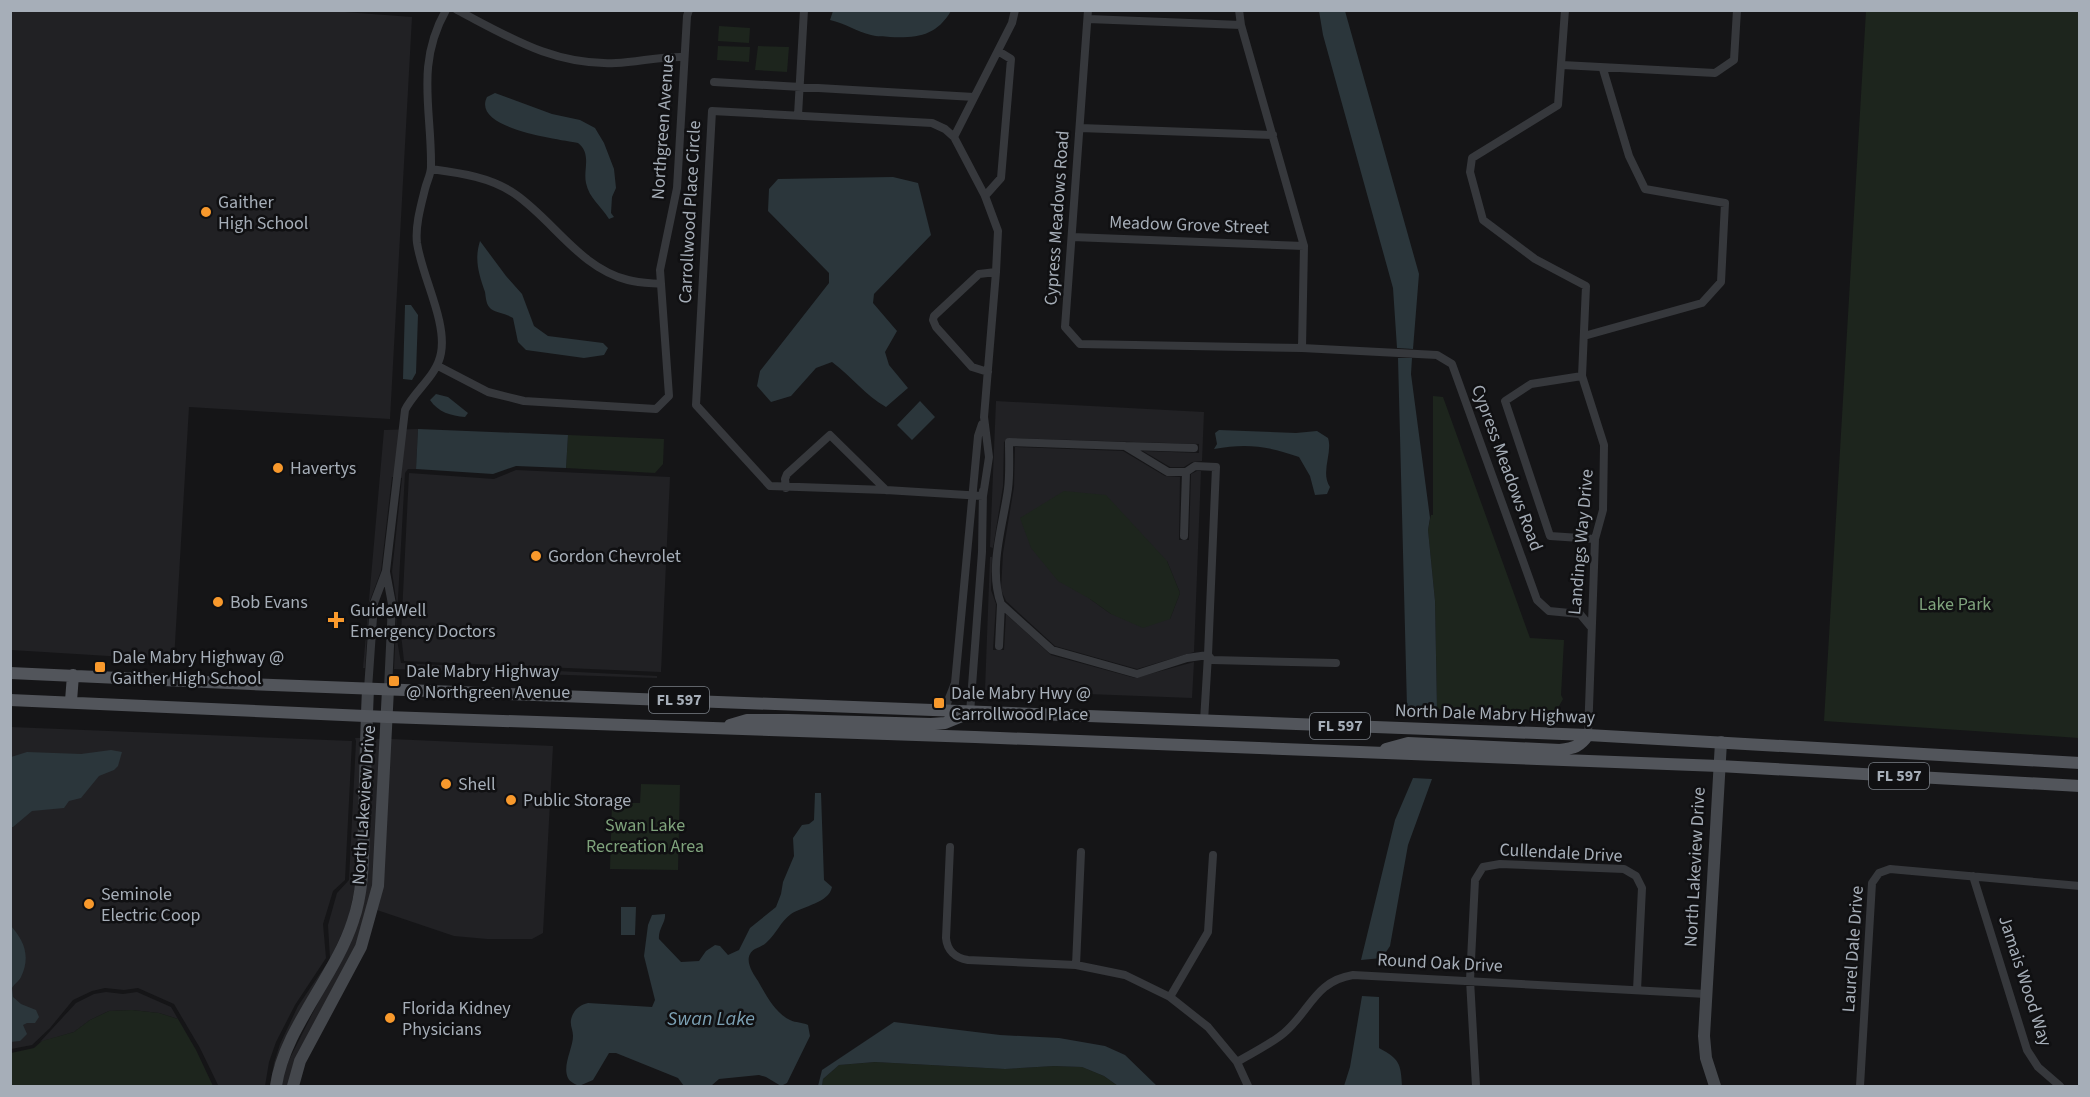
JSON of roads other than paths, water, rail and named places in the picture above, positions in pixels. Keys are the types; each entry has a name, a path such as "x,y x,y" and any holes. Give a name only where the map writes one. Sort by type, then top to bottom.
{"main road":[{"name":"North Dale Mabry Highway","path":"10,673 970,713 1588,735 2079,763"},
{"path":"71,701 73,675"},
{"name":"FL 597","path":"10,700 387,717 1719,766 2079,786"},
{"path":"717,728 747,720 931,724 945,723 970,713"},
{"path":"1371,753 1408,743 1560,750 1575,748 1588,735"}],"street":[{"path":"368,689 374,603 386,571 405,410 438,366 441,356 442,334 417,241 431,169 426,93 427,73 434,37 446,10"},
{"path":"457,10 530,48 571,61 616,63 672,56 684,57"},
{"name":"Northgreen Avenue","path":"438,366 488,392 524,400 656,410 669,396 661,284 663,249 674,210 677,188 684,57 689,10"},
{"path":"798,115 804,10"},
{"path":"944,711 955,683 968,553 978,496 989,457 984,417 998,231 985,196 954,137 1012,23 1015,10"},
{"path":"1239,10 1241,26 1304,246 1302,348"},
{"name":"Landings Way Drive","path":"1565,10 1558,105 1472,158 1470,172 1483,220 1535,259 1586,286 1582,376 1604,446 1603,510 1594,539 1588,735"},
{"path":"1562,65 1603,69 1714,73 1734,60 1737,10"},
{"path":"1088,15 1241,26"},
{"name":"Cypress Meadows Road","path":"1088,15 1065,327 1080,344 1302,348 1437,355 1452,364 1537,600 1550,611 1580,614 1590,626"},
{"path":"985,196 1001,178 1011,59 998,51"},
{"path":"1584,336 1702,303 1721,282 1725,203 1645,189 1629,156 1603,69"},
{"path":"714,82 974,97"},
{"name":"Carrollwood Place Circle","path":"954,137 945,129 932,123 712,111 696,405 770,486 978,496"},
{"path":"1080,128 1274,135"},
{"path":"431,169 468,174 501,186 515,194 583,257 597,267 630,281 661,284"},
{"name":"Meadow Grove Street","path":"1072,237 1304,246"},
{"path":"988,372 972,367 936,327 933,320 934,316 979,274 996,272"},
{"path":"1582,376 1531,384 1505,401 1550,536 1594,539"},
{"path":"970,713 982,552 978,496 978,436 984,417"},
{"path":"786,488 787,474 830,435 886,490"},
{"path":"999,646 1001,604 996,590 997,552 1008,487 1010,442 1194,448"},
{"path":"1125,446 1168,472 1186,472 1195,466 1216,467 1204,721"},
{"path":"1184,536 1186,472"},
{"path":"968,553 997,552"},
{"path":"386,571 392,604 388,689"},
{"path":"1001,604 1052,650 1137,674 1187,658 1208,655"},
{"path":"961,626 976,627"},
{"path":"1208,655 1212,660 1336,663"},
{"name":"North Lakeview Drive","path":"276,1086 279,1069 307,1010 333,966 353,922 362,878 368,689"},
{"name":"North Lakeview Drive","path":"293,1086 300,1061 361,947 378,885 388,689"},
{"name":"North Lakeview Drive","path":"1715,1086 1706,1058 1704,1036 1721,742"},
{"path":"950,847 946,938 953,954 968,960 1076,965 1125,975 1170,997 1208,1027 1237,1062 1248,1086"},
{"path":"1076,965 1081,852"},
{"path":"1170,997 1208,932 1213,855"},
{"name":"Cullendale Drive","path":"1476,1086 1470,980 1475,880 1483,867 1500,864 1624,869 1636,876 1642,888 1637,990"},
{"name":"Laurel Dale Drive","path":"1860,1086 1872,883 1879,873 1890,869 2079,886"},
{"name":"Jamais Wood Way","path":"1973,876 2027,1050 2038,1066 2060,1086"},
{"name":"Round Oak Drive","path":"1237,1062 1285,1033 1324,987 1340,977 1353,975 1706,994"}],"water":[{"path":"833,10 951,11 939,26 925,34 900,37 873,36 830,20"},
{"path":"1319,11 1345,11 1419,274 1413,349 1397,348 1393,288 1323,35"},
{"path":"495,93 552,114 580,120 595,128 604,143 614,169 616,188 612,197 611,213 614,217 609,219 592,198 585,178 586,157 582,147 578,143 537,135 504,125 492,117 486,108 487,97"},
{"path":"893,177 918,183 931,235 874,294 873,303 897,331 885,352 889,365 908,388 886,407 871,397 832,362 816,368 791,396 771,402 757,386 760,371 829,283 829,273 768,211 769,189 778,179"},
{"path":"480,241 522,294 534,326 548,336 603,343 608,348 604,355 584,358 526,350 518,342 513,318 493,310 487,303 478,267 477,254"},
{"path":"405,305 411,305 418,315 416,373 412,380 403,379"},
{"path":"1398,358 1412,358 1411,374 1430,518 1428,530 1435,601 1437,709 1407,707"},
{"path":"436,394 448,397 468,413 465,417 441,410 430,400"},
{"path":"920,401 935,417 912,440 897,425"},
{"path":"418,429 568,435 566,468 516,466 493,474 416,469"},
{"path":"1219,430 1296,433 1317,431 1328,438 1329,444 1326,475 1330,487 1327,494 1315,495 1310,476 1299,457 1257,447 1237,446 1214,449 1217,444 1215,433"},
{"path":"111,750 122,752 118,766 99,776 81,798 69,801 64,808 32,811 11,827 11,757 27,752 81,754"},
{"path":"1413,778 1432,779 1408,845 1390,946 1382,958 1361,960 1395,820"},
{"name":"Swan Lake","path":"815,793 821,793 824,880 832,887 830,892 821,900 787,917 767,942 751,952 749,956 749,965 753,973 775,1008 790,1020 808,1025 810,1036 787,1083 781,1086 759,1075 719,1079 711,1086 684,1086 678,1078 616,1053 609,1053 593,1080 579,1086 570,1081 566,1068 573,1041 571,1021 578,1008 588,1003 652,1007 655,1000 644,956 648,925 652,915 665,914 659,939 681,962 699,961 706,951 715,945 720,946 728,955 739,950 750,928 776,907 794,856 793,838 802,825 814,820"},
{"path":"621,907 636,907 635,935 621,935"},
{"path":"10,925 19,936 26,955 21,977 12,988 13,997 21,1004 36,1010 39,1017 35,1023 23,1025 27,1034 20,1041 10,1042"},
{"path":"1362,996 1379,997 1379,1048 1398,1062 1402,1086 1344,1086 1350,1067"},
{"path":"894,1022 1000,1035 1059,1038 1105,1046 1125,1055 1157,1086 1118,1086 1104,1076 1082,1067 1005,1069 875,1062 839,1065 823,1079 822,1086 818,1086 822,1070"}],"place":[{"name":"Gaither High School","path":"206,212"},
{"name":"Havertys","path":"278,468"},
{"name":"Gordon Chevrolet","path":"536,556"},
{"name":"Bob Evans","path":"218,602"},
{"name":"GuideWell Emergency Doctors","path":"336,620"},
{"name":"Dale Mabry Highway @ Gaither High School","path":"100,667"},
{"name":"Dale Mabry Highway @ Northgreen Avenue","path":"394,681"},
{"name":"Dale Mabry Hwy @ Carrollwood Place","path":"939,703"},
{"name":"Shell","path":"446,784"},
{"name":"Public Storage","path":"511,800"},
{"name":"Seminole Electric Coop","path":"89,904"},
{"name":"Florida Kidney Physicians","path":"390,1018"}],"park label":[{"name":"Lake Park","path":"1955,604"},
{"name":"Swan Lake Recreation Area","path":"645,835"}]}
